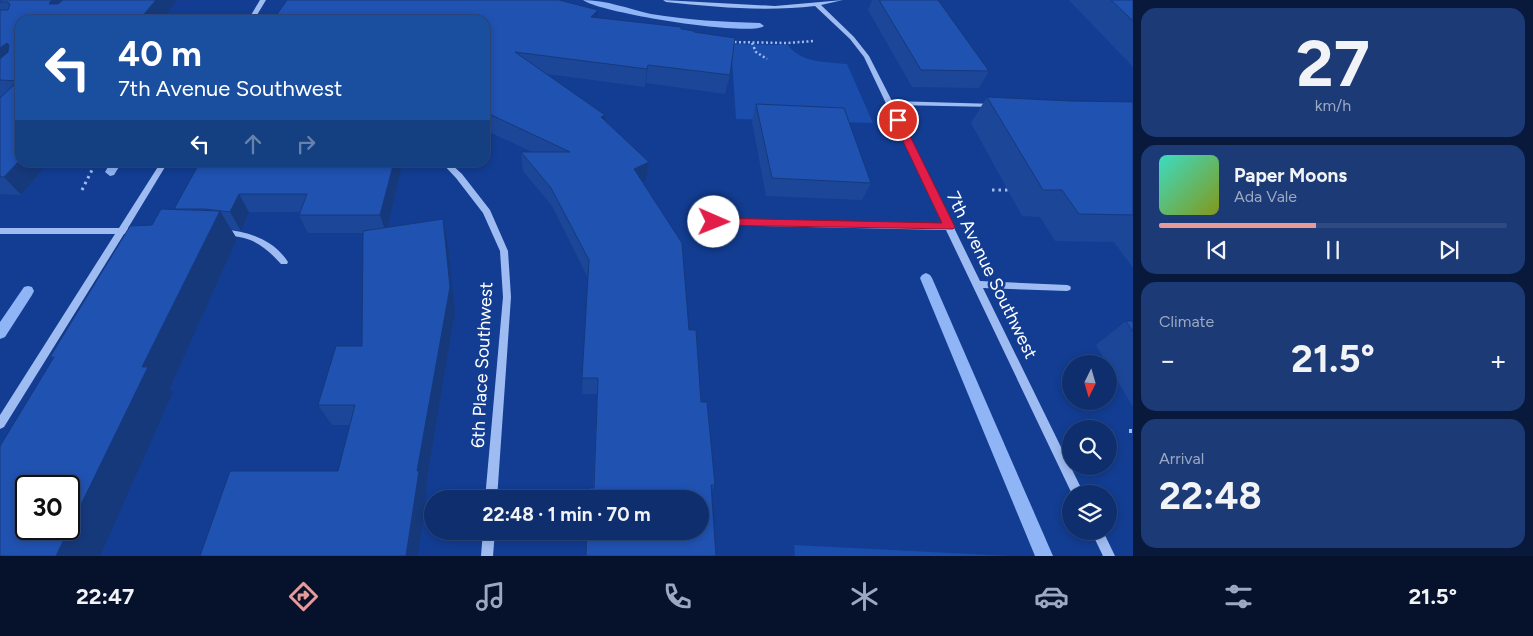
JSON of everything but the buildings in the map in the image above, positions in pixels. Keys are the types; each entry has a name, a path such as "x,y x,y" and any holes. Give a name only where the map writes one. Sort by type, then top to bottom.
{"street":[{"path":"254,15 263,0"},
{"path":"666,0 735,6 816,4 840,0"},
{"name":"7th Avenue Southwest","path":"816,4 852,38 867,57 1074,485"},
{"path":"889,103 1004,105"},
{"path":"0,424 162,167"},
{"name":"6th Place Southwest","path":"449,167 459,176 487,212 504,251 507,297 492,490"},
{"path":"714,222 949,227"},
{"path":"0,231 140,231"},
{"path":"215,232 246,235 269,245 284,262"},
{"path":"977,284 1067,288"},
{"path":"487,556 488,540"},
{"path":"1101,540 1108,556"}],"path":[{"path":"727,42 814,41"},
{"path":"752,43 756,52 767,59"},
{"path":"82,190 94,167"},
{"path":"992,190 1011,190"}],"shaded area":[{"path":"731,44 788,45 793,51 807,58 823,62 847,64 873,123 736,119"},
{"path":"794,545 1009,556 795,556"}],"waterway":[{"path":"587,0 651,16 716,24 760,26"},
{"path":"110,172 114,167"},
{"path":"926,278 1044,556"},
{"path":"0,333 28,291"}],"route":[{"path":"714,222 949,227 898,120"}]}
